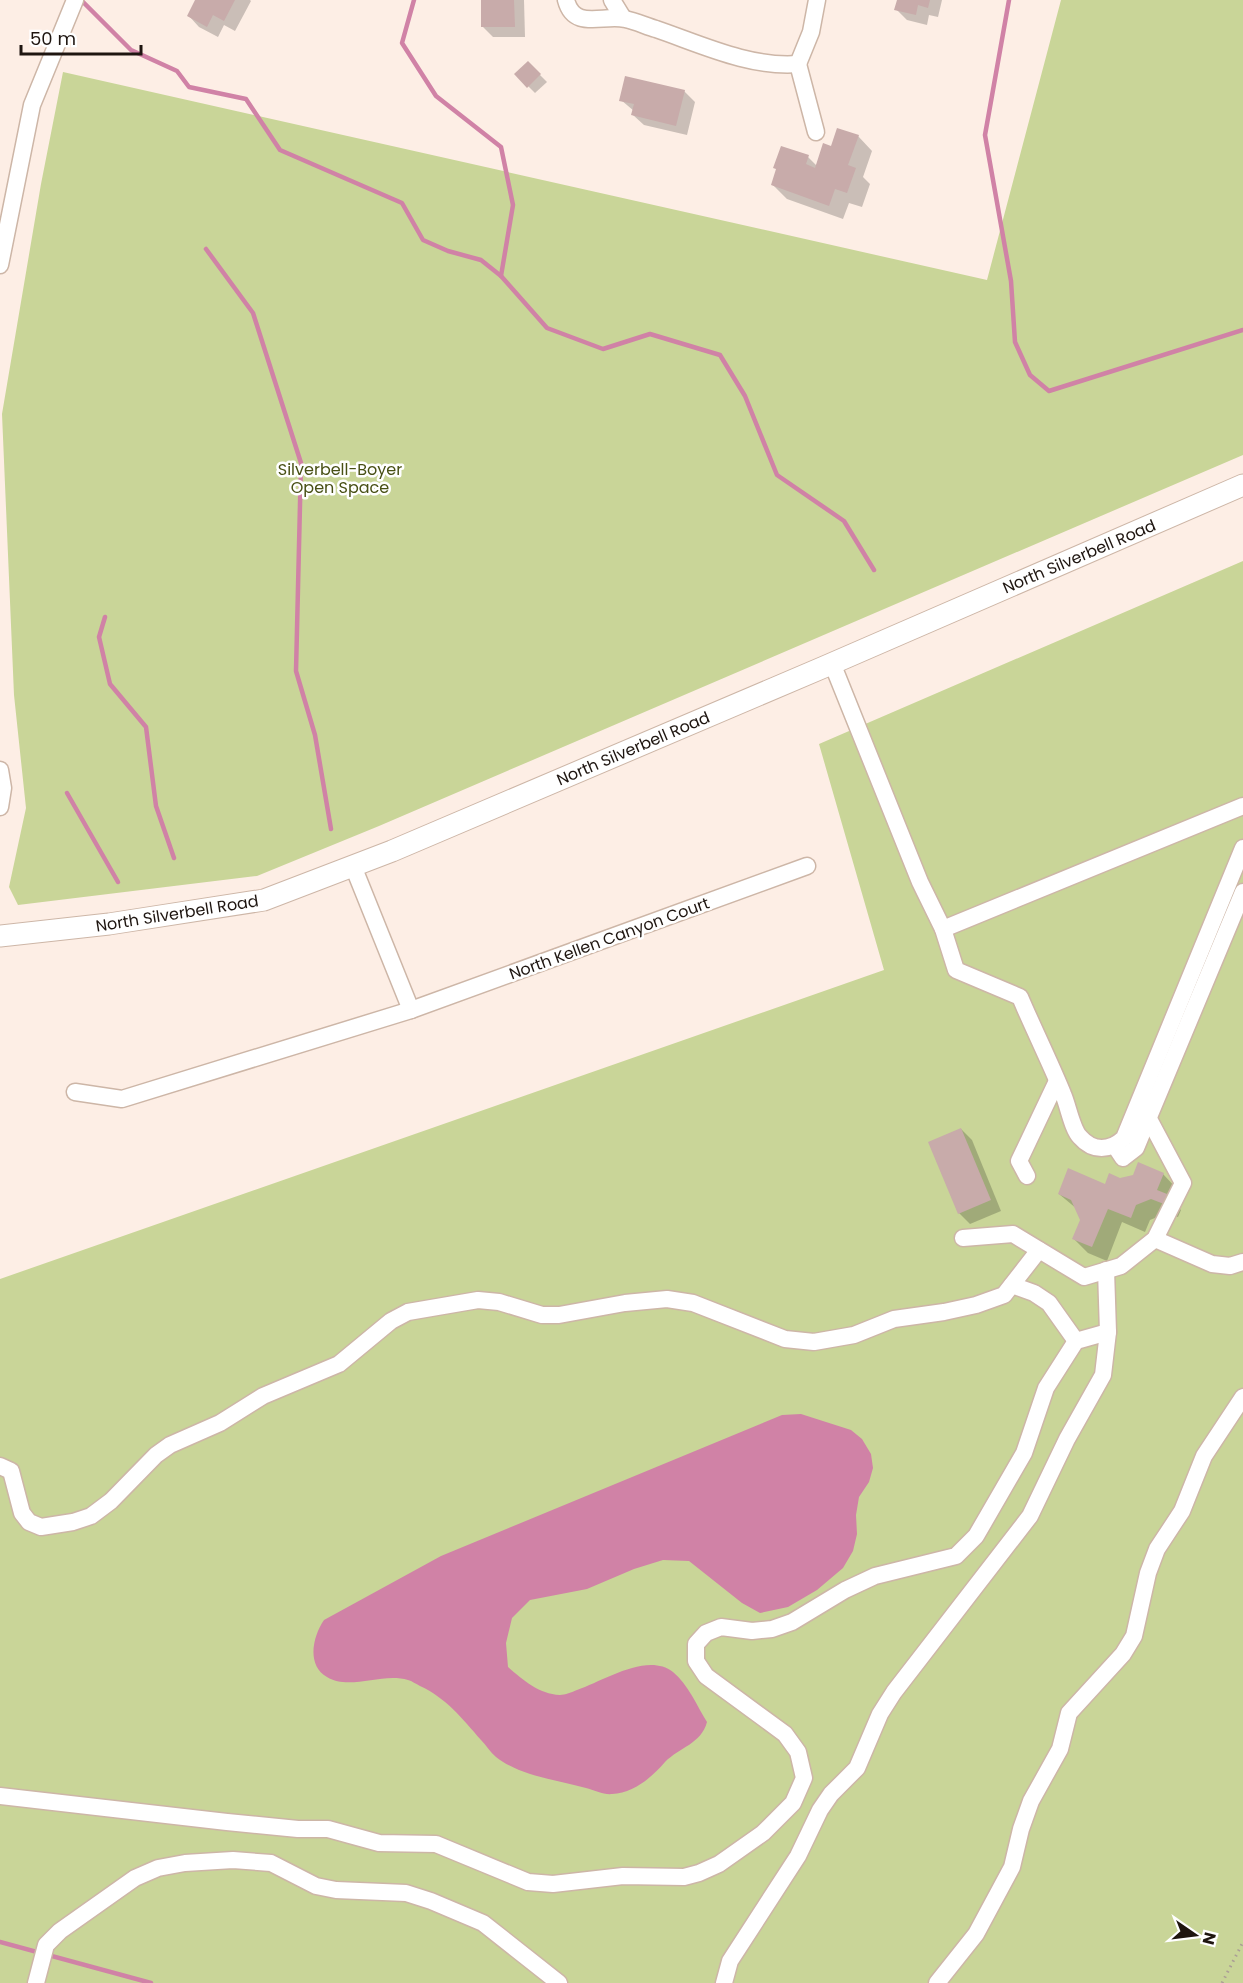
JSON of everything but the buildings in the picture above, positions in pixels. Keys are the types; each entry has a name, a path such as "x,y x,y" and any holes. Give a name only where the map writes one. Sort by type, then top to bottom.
{"main road":[{"name":"North Silverbell Road","path":"0,936 110,924 264,900 353,866 832,663 1243,485"}],"street":[{"path":"0,265 1,244 32,105 75,0"},
{"path":"566,0 569,9 577,17 592,20 623,18 739,57 786,65 798,64"},
{"path":"612,0 623,18"},
{"path":"816,132 798,64 811,32 818,0"},
{"path":"832,663 920,882 943,929 956,970 1020,997 1078,1136 1091,1146 1103,1149 1114,1146 1124,1138 1243,848"},
{"path":"0,770 3,788 0,807"},
{"path":"943,929 1243,806"},
{"path":"353,866 411,1010"},
{"name":"North Kellen Canyon Court","path":"75,1092 122,1099 411,1010 807,866"},
{"path":"1114,1146 1123,1158 1136,1148 1243,892"},
{"path":"1027,1176 1019,1161 1057,1081"},
{"path":"963,1238 1013,1234 1084,1276 1120,1266 1155,1239 1183,1183 1149,1119"},
{"path":"1155,1239 1212,1264 1230,1266 1243,1262"},
{"path":"0,1466 11,1472 21,1513 29,1522 41,1527 73,1522 92,1516 111,1501 156,1455 170,1445 220,1423 263,1396 339,1364 391,1321 408,1312 478,1300 499,1302 542,1315 559,1315 625,1303 668,1299 693,1303 784,1339 814,1342 854,1335 894,1319 944,1312 976,1305 1004,1295 1039,1250"},
{"path":"724,1983 730,1961 798,1856 820,1810 831,1794 857,1768 880,1714 894,1692 1030,1516 1067,1439 1103,1375 1108,1332 1106,1270"},
{"path":"1012,1285 1034,1293 1049,1303 1076,1341"},
{"path":"0,1796 227,1822 298,1829 328,1829 380,1843 436,1844 528,1882 553,1884 622,1876 684,1877 699,1873 719,1864 763,1833 793,1803 804,1778 798,1752 785,1734 706,1676 696,1661 696,1644 706,1633 721,1627 772,1629 792,1622 845,1590 875,1576 956,1556 976,1536 1024,1453 1046,1388 1076,1341 1108,1332"},
{"path":"937,1983 976,1934 1011,1867 1021,1829 1032,1801 1060,1749 1069,1713 1124,1654 1134,1636 1148,1573 1157,1550 1182,1511 1204,1456 1243,1397"},
{"path":"36,1983 46,1945 60,1931 135,1878 158,1868 217,1861 271,1863 316,1886 336,1890 406,1893 431,1900 483,1923 558,1983"}],"path":[{"path":"1222,1983 1243,1942"}],"green space":[{"name":"Silverbell-Boyer Open Space","path":"1061,0 1243,0 1243,455 379,826 257,876 18,905 9,887 26,808 14,695 2,414 41,184 63,72 987,280"},
{"path":"1243,561 1243,1983 0,1983 0,1279 884,970 819,744"}],"shaded area":[{"path":"801,1414 851,1430 862,1439 871,1454 873,1468 869,1482 859,1497 856,1515 857,1534 853,1551 843,1568 817,1590 788,1607 760,1613 742,1603 689,1561 663,1560 634,1569 587,1589 530,1600 512,1618 506,1643 508,1667 538,1689 552,1694 566,1694 625,1670 651,1665 673,1672 692,1696 707,1722 700,1735 648,1778 628,1791 606,1794 516,1769 494,1755 446,1703 412,1682 398,1678 356,1682 336,1681 320,1672 316,1665 315,1642 324,1620 441,1556 782,1415"}],"waterway":[{"path":"81,0 131,50 177,71 189,87 246,99 280,150 402,203 423,240 448,251 481,260 501,276 547,328 603,349 650,334 720,355 745,396 777,475 844,521 874,570"},
{"path":"414,0 402,43 436,96 501,147 513,205 501,276"},
{"path":"1009,0 985,135 1011,281 1015,342 1030,375 1049,391 1243,330"},
{"path":"206,249 253,313 301,463 296,671 315,735 331,829"},
{"path":"105,617 99,637 110,684 146,727 156,806 174,858"},
{"path":"67,793 118,882"},
{"path":"0,1942 151,1983"}]}
